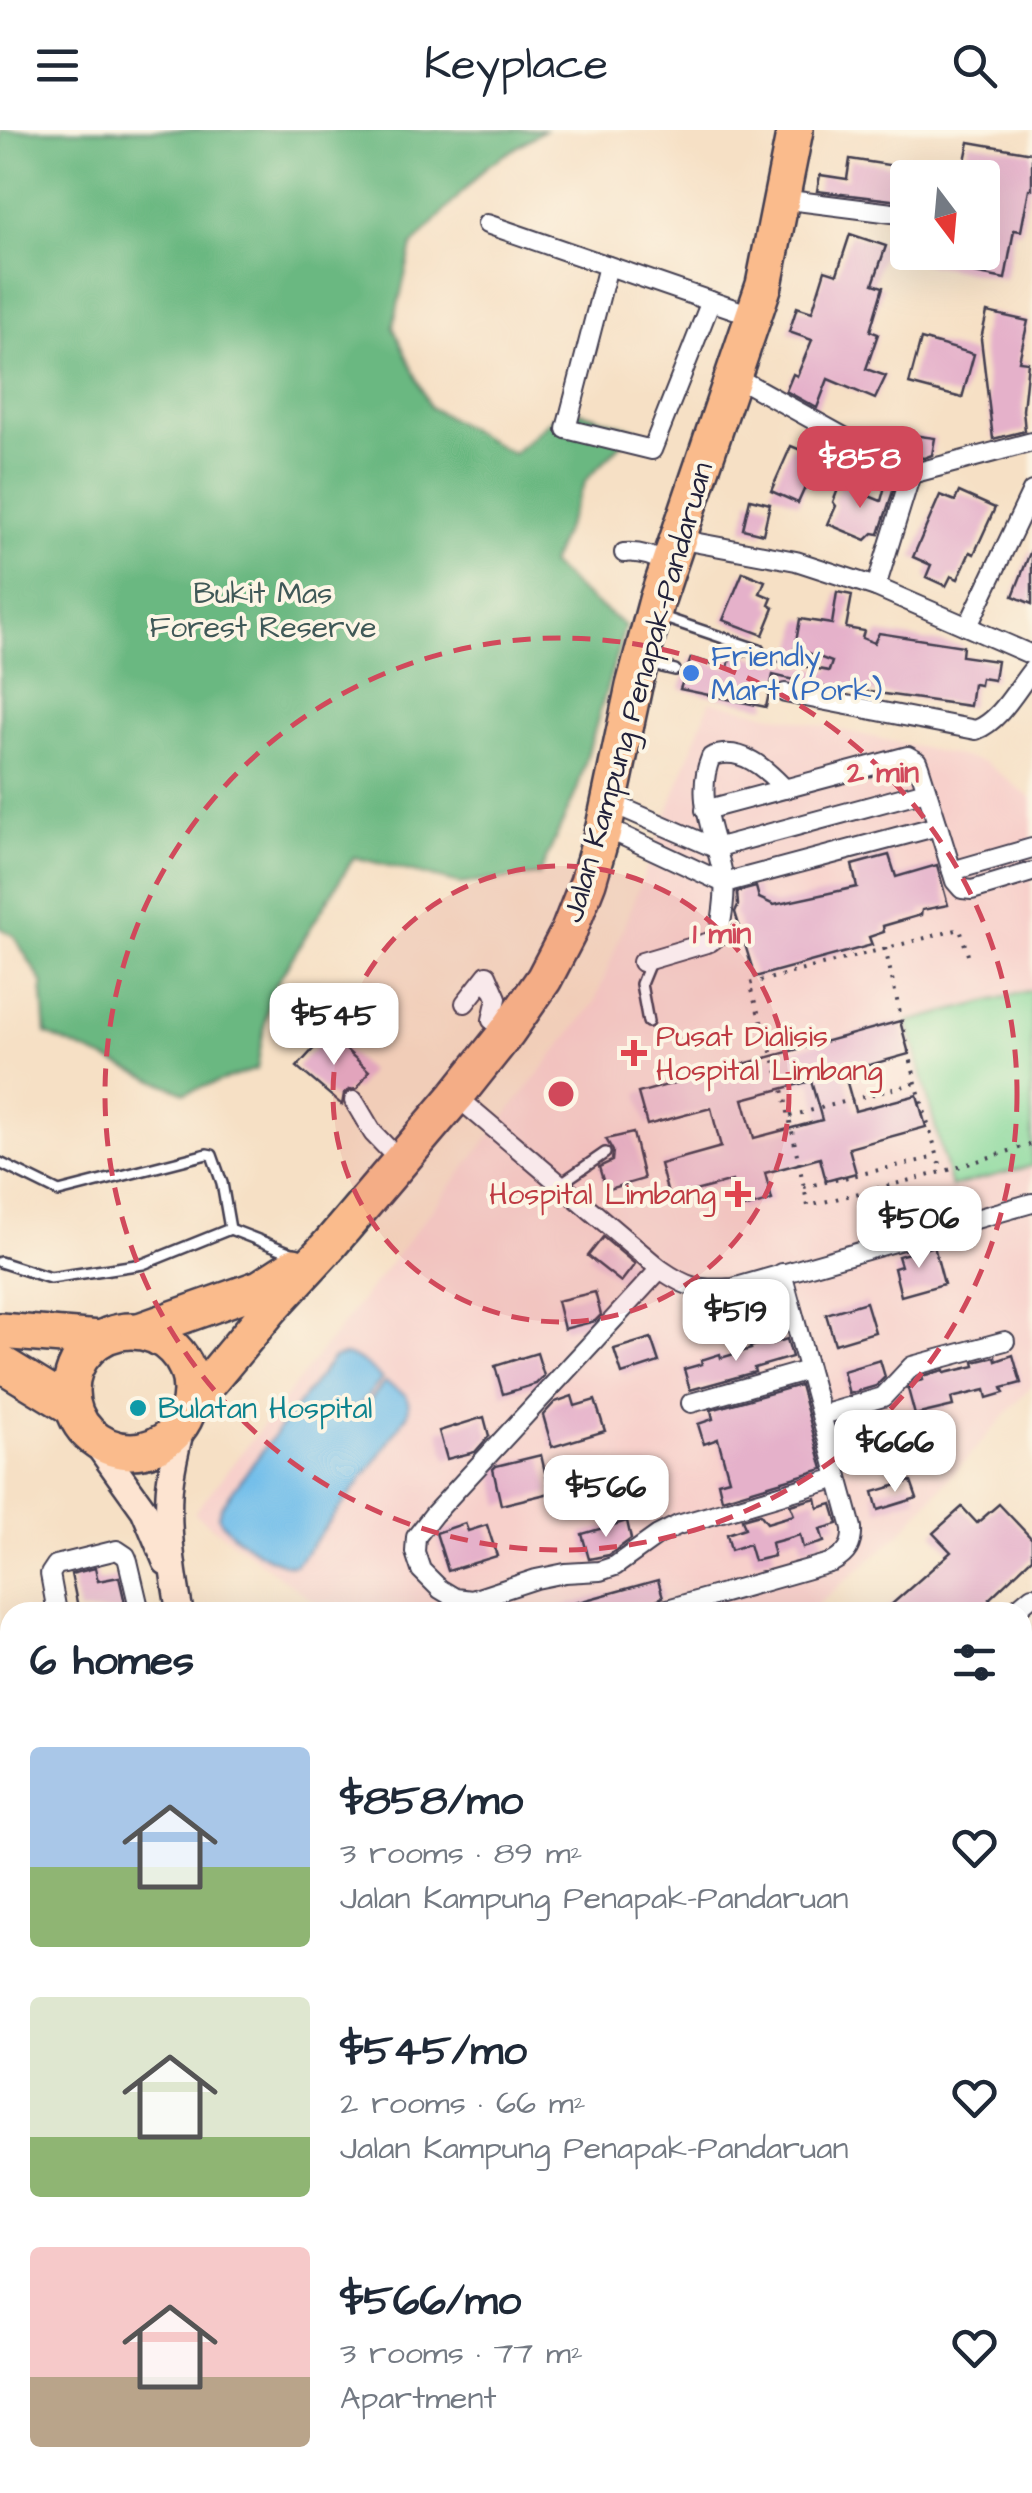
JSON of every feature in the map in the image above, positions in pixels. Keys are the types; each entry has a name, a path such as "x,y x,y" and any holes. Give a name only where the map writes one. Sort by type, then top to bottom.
{"highway":[{"name":"Jalan Kampung Penapak-Pandaruan","path":"186,1414 270,1308 401,1162 507,1032 544,979 568,933 658,666 655,614 764,285 795,130"},
{"name":"Jalan Kampung Penapak-Pandaruan","path":"139,1331 260,1288 318,1252"},
{"path":"0,1331 100,1339"},
{"path":"139,1331 158,1337 174,1349 186,1366 191,1385 186,1414 168,1439 131,1452 111,1449 80,1426 72,1408 74,1368 100,1339 119,1332 139,1331"},
{"path":"0,1363 72,1408"}],"main road":[{"path":"178,1602 169,1495 186,1414"},
{"path":"94,1440 144,1510 175,1586"}],"street":[{"path":"781,199 890,213"},
{"path":"487,224 754,316"},
{"path":"608,266 566,429 652,450 711,302"},
{"path":"734,376 911,474 1032,442"},
{"path":"876,587 911,474"},
{"path":"968,626 1032,491"},
{"path":"624,553 656,557 673,551 796,560 876,587 1032,655"},
{"path":"786,693 976,730 994,719 1032,670"},
{"path":"647,960 715,939 720,929 724,882 705,810 706,768 711,757 721,752 754,762 785,789"},
{"path":"705,810 908,756 917,762 958,885 967,890 1032,872"},
{"path":"607,814 715,848 926,790"},
{"path":"607,814 724,882 938,826"},
{"path":"952,871 1032,848"},
{"path":"465,1004 487,975 496,998 492,1020 507,1032"},
{"path":"456,1096 686,1287 733,1288 1032,1204"},
{"path":"354,1101 373,1133 401,1162"},
{"path":"660,1269 434,1514 416,1537 415,1552 421,1570 455,1598 472,1600 536,1579 600,1571 615,1566 678,1524 838,1478"},
{"path":"692,1602 832,1562 842,1557 852,1538 782,1273"},
{"path":"822,1416 883,1397 912,1366 1005,1341"},
{"path":"691,1403 808,1370"},
{"path":"55,1602 50,1574 56,1565 117,1550 128,1561 138,1602"}],"lane":[{"path":"655,614 759,650"},
{"path":"647,960 641,984 648,1022"},
{"path":"560,1184 605,1154"},
{"path":"0,1164 59,1192 212,1155 222,1183 230,1229"},
{"path":"0,1262 50,1278 143,1264 230,1229 318,1252"}],"path":[{"path":"968,955 960,929 749,984 783,1089 808,1206 1032,1144"},
{"path":"884,948 942,1172"},
{"path":"790,1116 916,1083"},
{"path":"802,1188 936,1157"}],"shaded area":[{"name":"Hospital Limbang","path":"710,701 985,762 1032,799 1032,1385 898,1536 821,1602 314,1602 194,1513 595,1002"}],"green space":[{"name":"Bukit Mas Forest Reserve","path":"0,130 544,130 487,166 412,246 393,327 430,407 513,454 565,407 636,429 586,480 550,564 625,626 577,790 539,875 460,884 354,857 270,994 257,1069 185,1093 46,1034 42,982 14,936 0,928"},
{"path":"1032,990 1032,1166 951,1187 908,1022"}],"water":[{"path":"344,1355 360,1361 382,1379 356,1409 346,1410 350,1419 385,1382 406,1395 408,1413 304,1555 295,1565 286,1564 241,1541 218,1516 333,1358"}],"building":[{"path":"969,142 1032,153 1032,189 1021,231 1014,230 1005,279 958,270 1000,270 1000,160 965,160"},
{"path":"850,159 890,165 890,200 817,191 820,175 847,179"},
{"path":"850,234 886,246 873,284 883,287 870,331 878,334 866,369 886,376 875,399 828,379 817,408 786,391 812,340 789,332 797,307 812,312 825,270 837,274"},
{"path":"987,312 1028,321 1019,361 1028,362 1025,431 993,439 981,339"},
{"path":"921,339 974,354 962,398 909,384"},
{"path":"912,435 935,438 932,455 910,456"},
{"path":"791,446 817,461 798,503 771,491"},
{"path":"887,479 896,482 879,534 873,533 866,540 828,524 840,484 881,501"},
{"path":"959,492 995,508 974,554 970,552 958,579 951,576 946,586 926,577 931,565 913,557 940,495 955,501"},
{"path":"750,499 770,504 763,534 743,529"},
{"path":"1032,550 1032,604 1013,596"},
{"path":"743,572 765,581 760,593 772,598 769,605 774,608 763,635 723,620"},
{"path":"837,592 852,595 846,628 864,631 862,638 874,643 879,633 963,646 962,656 997,661 994,680 981,678 980,685 973,684 970,706 842,688 840,691 773,675 766,707 680,689 691,658 728,668 731,653 829,671 832,662 795,648 800,619 832,624"},
{"path":"889,855 896,877 937,865 948,905 922,910 921,915 883,926 884,932 869,937 872,945 755,977 735,912 737,892 756,887 759,898 774,905 857,887 852,865"},
{"path":"900,1021 909,1054 844,1072 855,1111 917,1095 926,1127 849,1148 856,1173 826,1181 820,1158 765,1173 772,1200 740,1209 732,1181 669,1198 660,1164 721,1147 711,1108 647,1125 638,1093","holes":["811,1081 822,1120 754,1138 743,1099"]},
{"path":"328,1033 369,1071 357,1089 344,1094 342,1105 297,1067"},
{"path":"633,1133 644,1179 606,1190 599,1167 612,1161 613,1151 606,1139"},
{"path":"603,1237 635,1264 621,1282 588,1256"},
{"path":"934,1246 944,1284 901,1296 894,1268 901,1266 898,1256"},
{"path":"595,1292 601,1315 595,1321 564,1329 557,1301"},
{"path":"866,1302 875,1332 835,1344 826,1314"},
{"path":"651,1338 659,1362 622,1374 614,1349"},
{"path":"787,1339 792,1357 690,1390 684,1369 702,1364 701,1360"},
{"path":"537,1353 544,1376 536,1384 503,1394 495,1366"},
{"path":"1013,1355 1021,1383 1002,1388 1004,1393 987,1398 985,1390 951,1398 953,1406 915,1415 908,1389 923,1380 922,1376"},
{"path":"880,1360 885,1377 876,1386 849,1394 843,1371"},
{"path":"800,1385 823,1469 722,1499 718,1482 729,1479 718,1439 704,1444 698,1424 713,1419 711,1410"},
{"path":"572,1396 575,1406 595,1400 605,1431 552,1447 543,1415 555,1402"},
{"path":"895,1414 903,1441 865,1451 858,1425"},
{"path":"484,1417 489,1436 475,1452 447,1459 439,1431"},
{"path":"541,1455 550,1493 501,1505 493,1469"},
{"path":"911,1481 917,1498 878,1510 873,1492"},
{"path":"816,1498 818,1508 832,1504 838,1524 820,1529 824,1542 803,1548 800,1535 771,1543 774,1556 754,1561 749,1544 731,1550 727,1534 745,1528 742,1519 760,1514 767,1523 794,1515 790,1505"},
{"path":"999,1504 1032,1539 1032,1558 991,1601 894,1602 951,1552 933,1533 962,1507 977,1523"},
{"path":"627,1521 631,1539 609,1555 589,1559 582,1534"},
{"path":"465,1523 468,1531 487,1525 497,1556 448,1571 436,1533"},
{"path":"95,1568 98,1581 119,1577 125,1602 77,1602 71,1574"},
{"path":"658,1580 663,1597 651,1602 579,1602"}],"place":[{"name":"Friendly Mart (Pork)","path":"691,673"},
{"name":"Pusat Dialisis Hospital Limbang","path":"634,1053"},
{"name":"Hospital Limbang","path":"738,1194"},
{"name":"Bulatan Hospital","path":"138,1408"}]}
